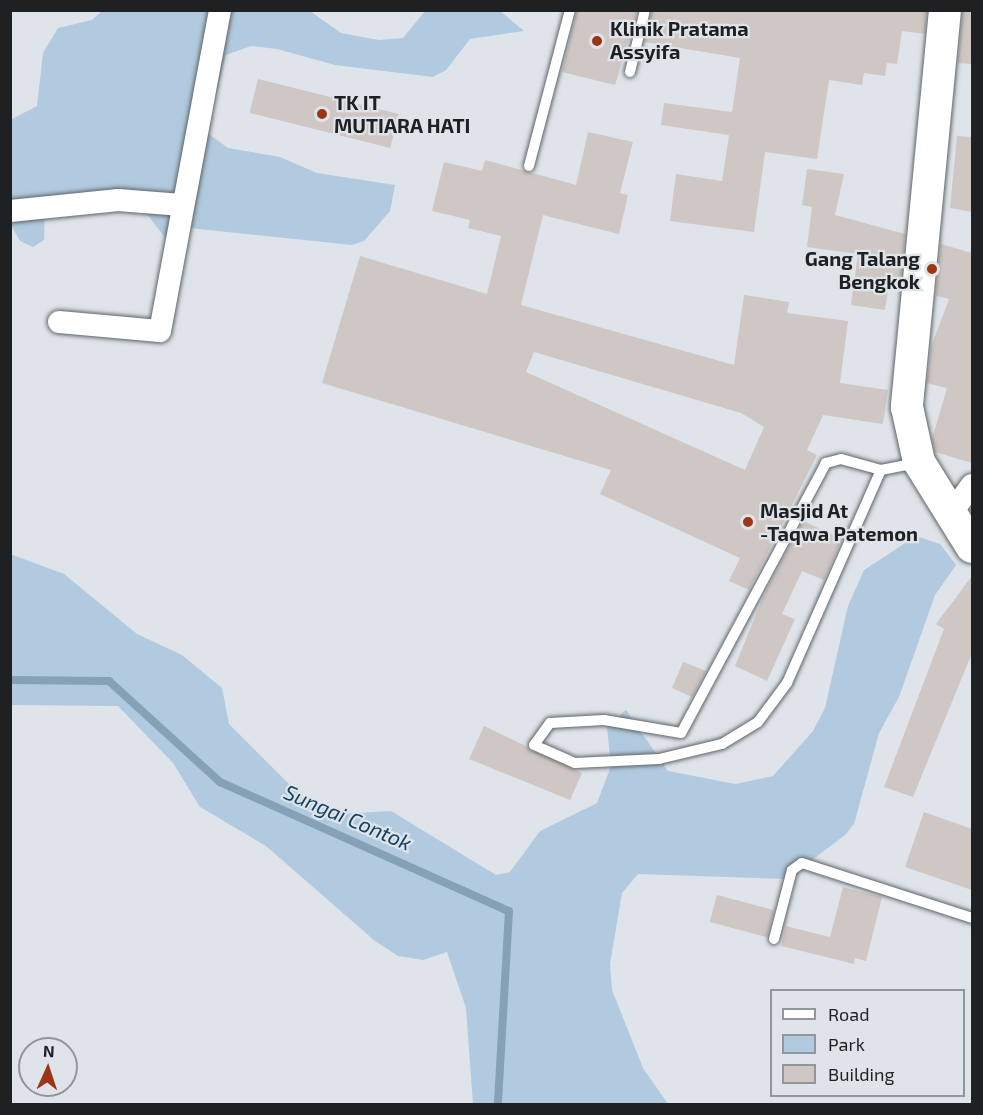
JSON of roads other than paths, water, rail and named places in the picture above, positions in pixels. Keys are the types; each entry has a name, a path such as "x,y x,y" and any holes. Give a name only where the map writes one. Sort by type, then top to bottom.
{"main road":[{"path":"945,10 907,407 919,462 972,547"}],"street":[{"path":"59,322 160,331 220,10"},
{"path":"10,211 118,200 182,205"},
{"path":"950,515 972,485"}],"lane":[{"path":"529,166 570,10"},
{"path":"630,72 645,10"},
{"path":"678,755 674,747 681,733 826,463 841,459 881,470 919,462"},
{"path":"681,733 604,720 550,723 534,745 575,763 678,755 722,744 770,708 787,683 881,470"},
{"path":"774,939 792,870 801,863 972,918"}],"waterway":[{"name":"Sungai Contok","path":"10,680 109,681 220,782 509,911 498,1104"}],"place":[{"name":"Klinik Pratama Assyifa","path":"597,41"},
{"name":"TK IT MUTIARA HATI","path":"322,114"},
{"name":"Gang Talang Bengkok","path":"932,269"},
{"name":"Masjid At -Taqwa Patemon","path":"748,522"}]}
